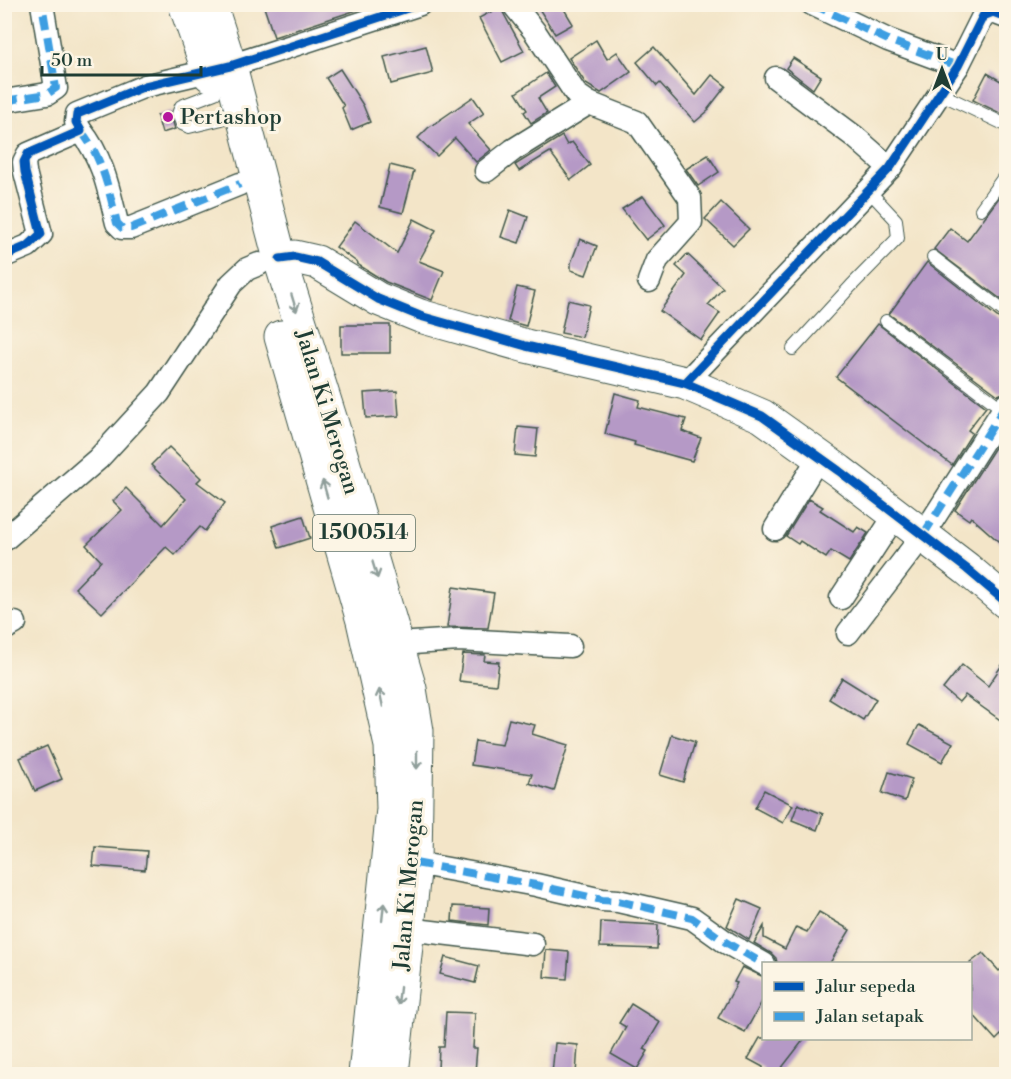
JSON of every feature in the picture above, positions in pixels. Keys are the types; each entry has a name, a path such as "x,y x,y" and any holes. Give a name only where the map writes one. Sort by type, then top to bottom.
{"main road":[{"name":"Jalan Ki Merogan","path":"185,4 219,87 270,261 363,621 391,746 393,809 365,1074"},
{"name":"Jalan Ki Merogan","path":"210,4 219,87 246,178"},
{"path":"270,261 295,257 317,262 378,299 420,316 526,346 685,383 762,416 896,514 1006,602"},
{"name":"Jalan Ki Merogan","path":"270,261 398,644 410,689 417,732 415,863 392,1074"}],"street":[{"path":"4,100 47,94 55,90 56,83 42,4"},
{"path":"246,178 130,228 122,228 117,223 102,166 76,122 77,114 145,86 219,87 420,4"},
{"path":"513,4 535,32 576,94 589,103 637,122 690,198 691,222 657,260 649,281"},
{"path":"813,4 888,40 958,66"},
{"path":"685,383 891,168 958,66 983,16 999,11"},
{"path":"776,78 855,137 891,168"},
{"path":"486,171 513,150 589,103"},
{"path":"4,256 28,246 41,234 25,172 24,162 28,154 81,131"},
{"path":"4,540 98,459 152,401 166,384 231,284 248,269 270,261"},
{"path":"848,633 922,535 1005,408"},
{"path":"775,529 819,456"},
{"path":"841,598 896,514"},
{"path":"398,644 459,640 570,646"},
{"path":"415,863 536,885 602,900 618,901 692,918 727,943 762,963"},
{"path":"407,929 533,944"}],"lane":[{"path":"941,94 1006,125"},
{"path":"981,208 1006,174"},
{"path":"793,349 898,238 896,220 869,191"},
{"path":"933,256 1006,313"},
{"path":"886,321 1005,408"}],"building":[{"path":"263,4 366,4 366,7 274,37"},
{"path":"536,4 561,4 573,24 555,34"},
{"path":"500,7 524,51 502,62 479,18"},
{"path":"596,40 607,59 617,52 631,72 601,93 586,84 569,58"},
{"path":"426,46 433,73 391,84 384,57"},
{"path":"654,47 696,95 712,75 726,86 709,110 695,122 660,83 657,86 637,62"},
{"path":"793,58 821,76 813,89 786,68"},
{"path":"340,69 363,105 370,122 351,130 342,108 344,106 326,78"},
{"path":"546,73 555,87 538,98 547,113 531,123 524,112 527,110 516,93"},
{"path":"987,73 1006,84 1006,116 973,100"},
{"path":"473,97 484,113 468,124 491,150 476,162 455,138 437,156 418,138 428,128"},
{"path":"170,112 175,129 162,133 157,116"},
{"path":"562,136 567,145 572,142 590,165 571,180 550,152 519,171 515,165"},
{"path":"708,155 719,172 698,186 686,169"},
{"path":"390,165 414,171 403,213 380,207"},
{"path":"1006,188 1006,303 934,249 950,228 967,241"},
{"path":"643,196 665,225 646,240 622,209"},
{"path":"721,202 749,229 733,245 705,219"},
{"path":"510,210 528,217 519,243 501,237"},
{"path":"414,219 436,230 419,261 444,271 432,300 386,282 357,264 336,247 355,221 397,253"},
{"path":"580,239 597,246 586,275 571,270 571,263"},
{"path":"687,254 723,288 708,305 720,313 701,340 660,311 686,275 676,266"},
{"path":"927,262 1001,320 1006,321 1006,392 998,395 889,314"},
{"path":"517,287 535,291 526,326 508,321"},
{"path":"568,300 589,305 582,337 561,333"},
{"path":"878,324 986,407 968,430 972,433 952,465 836,377"},
{"path":"341,325 390,325 390,353 341,353"},
{"path":"397,391 399,416 366,418 364,393"},
{"path":"615,393 640,400 638,407 686,419 682,431 701,438 692,461 634,445 635,442 605,434"},
{"path":"518,427 538,429 535,457 515,455"},
{"path":"1006,433 1006,548 971,517 969,520 955,510"},
{"path":"169,447 201,478 197,482 225,503 205,531 200,527 175,555 166,547 102,613 75,588 101,561 86,545 122,510 113,501 126,488 163,525 186,499 151,465"},
{"path":"809,499 823,507 820,510 854,532 858,527 868,533 849,562 831,551 826,558 800,541 798,544 786,536"},
{"path":"303,516 310,538 279,548 272,526"},
{"path":"453,587 494,593 488,628 447,627"},
{"path":"463,654 485,655 484,661 499,662 496,685 459,681"},
{"path":"1006,659 1006,724 965,695 959,702 943,689 962,665 988,686"},
{"path":"842,678 876,699 863,720 829,699"},
{"path":"509,719 535,725 532,734 568,745 554,791 529,783 532,774 471,765 475,741 502,745"},
{"path":"919,725 953,743 942,762 909,744"},
{"path":"672,735 695,742 683,782 660,775"},
{"path":"47,746 62,779 35,791 20,758"},
{"path":"889,772 912,779 905,801 882,793"},
{"path":"764,790 793,805 783,823 755,808"},
{"path":"798,804 823,814 817,830 792,820"},
{"path":"95,847 147,851 145,870 93,866"},
{"path":"739,899 762,909 749,940 727,926"},
{"path":"453,906 489,908 488,925 452,921"},
{"path":"819,912 850,930 831,962 777,962 771,953 754,943 764,926 764,938 785,949 796,927 807,932"},
{"path":"601,922 658,925 657,949 600,947"},
{"path":"546,950 569,952 567,979 544,977"},
{"path":"983,953 999,971 1006,965 1006,1030 996,1040 972,1013 971,962"},
{"path":"445,957 479,966 475,983 440,974"},
{"path":"742,967 762,976 762,1002 745,1032 718,1018 737,983 734,982"},
{"path":"631,1004 660,1022 644,1049 648,1051 637,1069 611,1054 626,1027 619,1023"},
{"path":"446,1012 475,1013 473,1048 477,1048 475,1072 438,1070 439,1047 444,1047"},
{"path":"760,1038 762,1040 803,1040 777,1074 763,1074 763,1067 748,1059"},
{"path":"555,1043 578,1045 576,1074 552,1074"}],"marked path":[{"path":"4,101 47,94 56,88 42,4"},
{"path":"812,4 888,40 958,66"},
{"path":"81,131 95,152 108,187 117,223 122,228 131,228 240,184"},
{"path":"923,535 1006,405"},
{"path":"415,863 536,885 602,900 618,901 692,918 727,943 762,963"}],"cycle path":[{"path":"4,256 28,246 41,234 25,172 24,162 28,154 81,131 76,122 77,114 145,86 230,66 420,4"},
{"path":"685,383 890,168 958,66 983,16 993,12 1006,17"},
{"path":"280,259 295,257 317,262 378,299 420,316 526,346 685,383 762,416 839,471 967,569 1006,602"}],"place":[{"name":"Pertashop","path":"168,117"}]}
